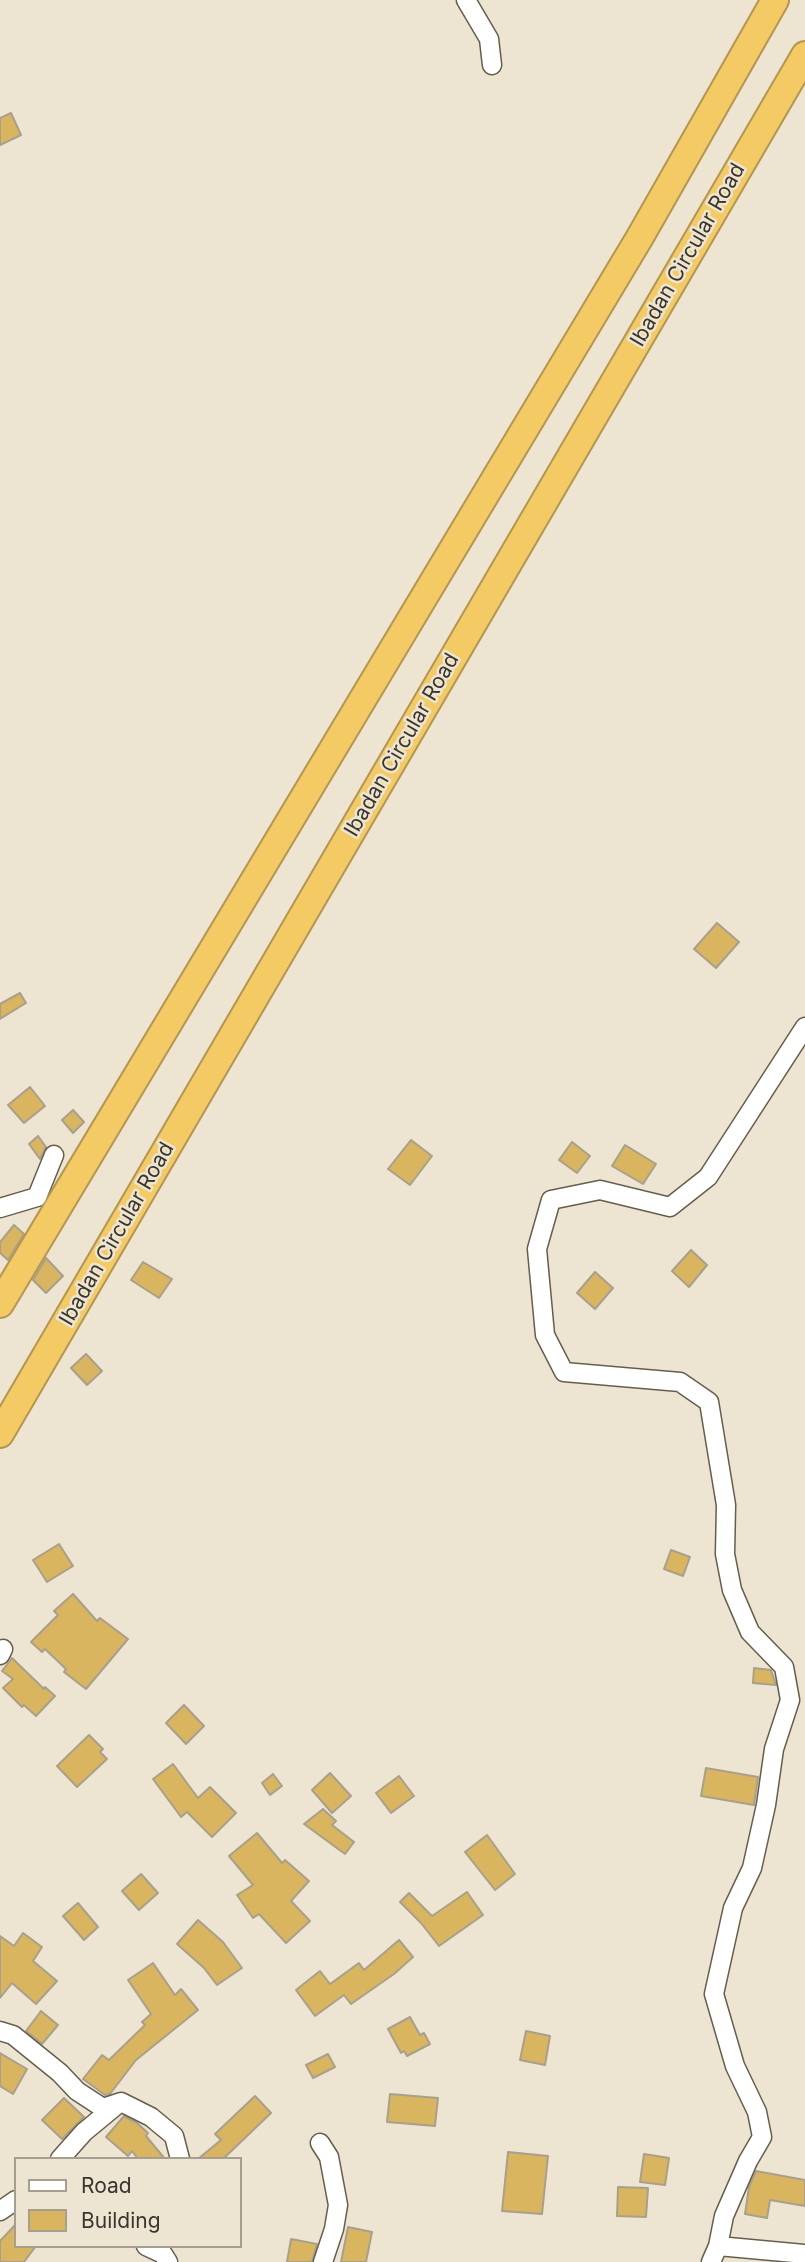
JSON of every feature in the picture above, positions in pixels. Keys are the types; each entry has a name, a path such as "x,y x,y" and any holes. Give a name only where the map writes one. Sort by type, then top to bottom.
{"highway":[{"path":"0,1304 640,237 775,0"},
{"name":"Ibadan Circular Road","path":"0,1434 805,55"}],"street":[{"path":"466,0 489,38 492,65"},
{"path":"805,1027 708,1177 670,1207 600,1190 551,1200 537,1249 545,1335 564,1373 680,1382 709,1402 726,1505 726,1554 732,1590 750,1632 784,1667 790,1700 774,1749 766,1805 752,1868 733,1908 715,1994 734,2066 757,2112 762,2137 748,2161 724,2216 715,2254 805,2254"},
{"path":"0,1208 37,1197 54,1155"},
{"path":"0,2031 13,2035 60,2073 77,2091 103,2108 121,2102 152,2117 174,2136 179,2157"},
{"path":"62,2157 84,2132 121,2102"},
{"path":"320,2144 329,2157 338,2205 334,2229 323,2262"},
{"path":"150,2248 163,2254 169,2262"}],"building":[{"path":"11,113 21,135 0,145 0,118"},
{"path":"717,923 739,942 716,968 694,949"},
{"path":"20,993 26,1003 0,1019 0,1004"},
{"path":"30,1087 45,1106 24,1123 8,1105"},
{"path":"73,1110 84,1122 73,1133 62,1120"},
{"path":"38,1136 46,1147 40,1159 29,1144"},
{"path":"411,1140 432,1156 410,1185 388,1169"},
{"path":"572,1142 590,1156 577,1173 559,1160"},
{"path":"625,1145 656,1164 643,1184 612,1166"},
{"path":"14,1225 24,1234 8,1260 0,1253 0,1242"},
{"path":"691,1250 707,1265 689,1287 672,1271"},
{"path":"46,1258 63,1276 46,1293 33,1280"},
{"path":"143,1262 172,1279 159,1298 131,1280"},
{"path":"595,1272 613,1288 595,1309 577,1293"},
{"path":"86,1354 102,1371 87,1385 71,1368"},
{"path":"59,1544 73,1566 47,1582 33,1560"},
{"path":"671,1550 690,1557 683,1576 664,1569"},
{"path":"73,1594 97,1621 100,1618 128,1639 86,1689 64,1672 66,1669 45,1649 42,1652 31,1642 58,1615 54,1611"},
{"path":"12,1658 55,1696 36,1716 24,1705 22,1707 3,1688 13,1679 2,1671"},
{"path":"754,1668 771,1670 776,1685 753,1683"},
{"path":"184,1705 204,1726 186,1744 166,1723"},
{"path":"89,1735 103,1749 100,1752 107,1759 77,1787 57,1766"},
{"path":"173,1764 198,1798 210,1787 236,1813 212,1837 187,1812 181,1817 153,1779"},
{"path":"706,1768 758,1777 754,1805 701,1796"},
{"path":"330,1773 351,1796 332,1813 312,1790"},
{"path":"273,1774 282,1786 270,1795 262,1783"},
{"path":"399,1776 414,1796 391,1813 376,1793"},
{"path":"323,1809 336,1821 332,1825 354,1842 345,1854 304,1824"},
{"path":"257,1833 282,1863 285,1860 309,1881 291,1901 310,1921 286,1943 259,1914 253,1918 237,1895 253,1885 229,1856"},
{"path":"487,1835 515,1874 495,1890 465,1852"},
{"path":"141,1874 158,1893 139,1910 122,1891"},
{"path":"467,1892 483,1915 439,1946 400,1902 409,1893 432,1916"},
{"path":"78,1903 98,1927 84,1940 63,1916"},
{"path":"198,1920 223,1942 242,1968 217,1985 204,1968 177,1944"},
{"path":"23,1933 42,1947 33,1961 57,1981 36,2004 12,1983 0,1998 0,1936 14,1946"},
{"path":"399,1940 413,1957 351,2004 344,1995 315,2016 296,1990 320,1971 330,1984 359,1963 364,1970"},
{"path":"153,1963 175,1995 181,1989 198,2010 136,2060 110,2094 105,2095 83,2079 102,2055 109,2060 145,2025 142,2022 151,2014 128,1980"},
{"path":"41,2011 58,2025 42,2044 26,2031"},
{"path":"410,2017 420,2035 424,2033 430,2044 407,2056 404,2051 401,2053 388,2029"},
{"path":"526,2031 550,2036 545,2065 520,2060"},
{"path":"0,2053 27,2069 13,2094 0,2086"},
{"path":"328,2054 335,2067 313,2078 306,2065"},
{"path":"390,2094 438,2098 435,2126 387,2122"},
{"path":"255,2096 271,2113 225,2157 200,2157 221,2140 215,2134"},
{"path":"64,2098 84,2117 62,2139 42,2120"},
{"path":"124,2116 148,2133 146,2136 163,2157 136,2157 132,2151 128,2156 106,2137"},
{"path":"508,2152 548,2156 542,2214 502,2211"},
{"path":"644,2154 669,2158 665,2185 640,2182"},
{"path":"756,2171 805,2180 805,2206 770,2200 767,2218 745,2214 749,2187"},
{"path":"618,2187 648,2188 646,2217 617,2216"},
{"path":"14,2226 14,2248 34,2248 24,2262 0,2262 0,2241"},
{"path":"348,2227 372,2232 366,2262 341,2262"},
{"path":"291,2239 317,2244 312,2262 287,2262"}]}
